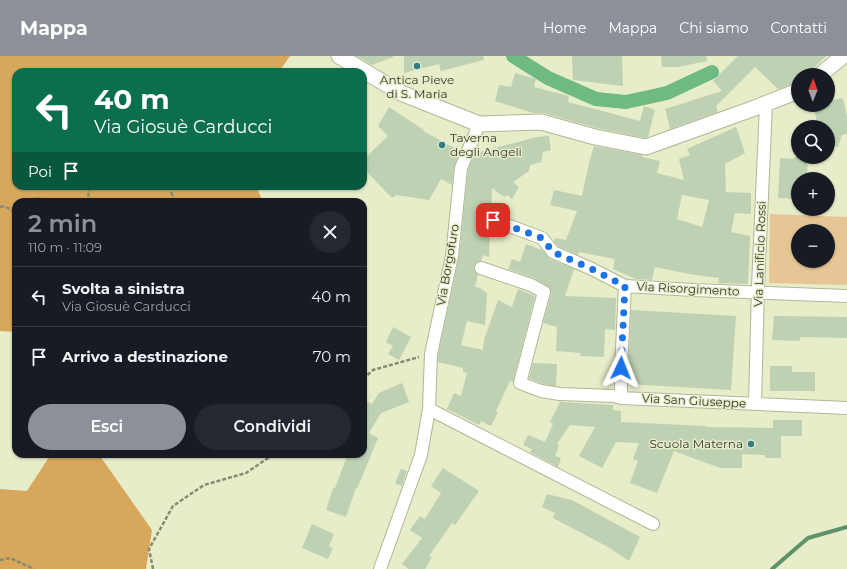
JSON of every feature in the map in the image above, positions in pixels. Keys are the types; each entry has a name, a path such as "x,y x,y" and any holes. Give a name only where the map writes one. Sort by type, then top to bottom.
{"street":[{"path":"339,56 359,68"},
{"path":"828,68 843,56"},
{"path":"367,73 401,93 479,124 541,122 595,137 646,147 791,94"},
{"name":"Via Lanificio Rossi","path":"755,404 766,104"},
{"name":"Via Borgofuro","path":"380,569 422,455 429,409 431,354 452,256 461,168 479,124"},
{"path":"493,220 542,238 553,252 592,269 625,286 621,398"},
{"name":"Via San Giuseppe","path":"481,268 532,285 544,292 520,384 541,391 560,394 847,408"},
{"name":"Via Risorgimento","path":"625,286 847,296"},
{"path":"429,409 654,524"}],"path":[{"path":"0,207 3,206 12,210"},
{"path":"367,375 373,370 431,354"},
{"path":"153,569 149,549 173,506 204,485 246,473 268,458"},
{"path":"0,560 10,558 34,569"}],"shaded area":[{"path":"0,56 290,56 282,68 12,68 12,190 258,190 261,198 12,198 12,332 0,331"},
{"path":"770,214 847,217 847,285 769,283"},
{"path":"48,458 101,458 152,530 146,569 0,569 0,489 27,491"}],"building":[{"path":"357,56 393,56 393,57 372,65"},
{"name":"Antica Pieve di S. Maria","path":"404,56 483,56 484,60 441,71 439,64 404,73"},
{"path":"572,56 622,56 623,86 573,80"},
{"path":"661,56 706,56 707,61 678,67 662,67"},
{"path":"738,56 826,56 814,68 791,68 791,84 778,89 755,67 716,106 718,112 670,129 665,109 722,91 713,81"},
{"path":"515,73 536,79 534,87 569,96 568,102 640,121 644,106 655,110 648,137 645,138 597,128 543,113 533,113 495,101 499,85 511,87"},
{"path":"843,98 847,116 847,134 842,135 838,147 835,146 835,120 817,120 815,112 835,112 835,100"},
{"path":"389,107 424,130 423,131 460,151 454,167 452,185 441,179 429,200 396,195 392,198 367,172 367,156 388,136 378,126"},
{"path":"736,127 745,153 725,164 726,192 751,193 751,214 735,213 731,232 750,236 748,284 718,283 719,278 655,267 652,280 636,279 613,269 615,259 579,252 578,255 558,246 554,242 555,238 566,240 577,211 550,205 554,190 582,196 594,146 643,155 642,157 660,161 657,173 684,180 679,159 690,155 687,149","holes":["682,195 709,200 702,227 677,219"]},
{"path":"549,136 551,150 543,152 541,162 530,165 529,171 513,182 519,187 512,199 508,195 504,197 492,188 491,213 486,217 487,224 490,227 489,257 483,255 481,261 476,263 474,269 478,275 475,287 480,288 487,293 485,325 467,321 461,345 483,350 484,340 498,300 512,307 518,289 535,296 513,382 510,381 496,411 498,412 491,426 481,421 479,425 447,409 454,393 461,396 467,373 463,372 463,368 438,362 438,355 459,257 468,170 473,158 480,152 537,137"},
{"path":"780,158 791,159 791,164 808,164 807,172 791,172 791,199 778,198"},
{"path":"526,244 542,250 550,259 574,269 565,296 616,298 615,330 605,329 604,357 580,356 581,353 556,351 557,327 543,323 551,294 550,288 534,278 508,269 512,259 520,262"},
{"path":"631,310 736,316 731,390 628,384"},
{"path":"774,316 847,317 847,338 800,337 800,341 772,340"},
{"path":"393,327 411,337 399,360 388,354 393,346 386,342"},
{"path":"533,363 557,364 556,386 543,384 529,378"},
{"path":"770,366 792,366 792,372 815,372 815,391 770,391"},
{"path":"402,383 409,402 381,413 369,433 378,438 357,489 356,488 346,517 326,510 333,488 335,488 346,458 367,458 367,402 372,404 379,393"},
{"path":"560,402 613,405 613,410 621,411 621,422 706,427 773,428 773,420 802,420 802,436 781,436 781,458 765,458 765,455 742,454 742,468 720,468 674,451 657,493 630,483 638,461 633,459 639,443 616,442 602,468 579,456 595,427 570,425 557,444 559,445 555,456 561,458 558,467 530,452 532,449 523,445 528,435 545,442 553,424 550,422"},
{"path":"443,468 479,491 455,525 452,523 429,556 432,557 425,569 409,569 402,564 422,538 410,530 420,516 425,519 441,493 431,486"},
{"path":"401,469 407,471 402,486 395,483"},
{"path":"547,494 572,500 640,537 629,561 608,547 553,518 555,513 542,507"},
{"path":"312,524 334,534 329,546 333,548 328,559 302,548"}],"waterway":[{"path":"513,56 548,78 596,99 626,102 667,93 712,72"},
{"path":"772,569 808,538 847,527"}],"place":[{"name":"Antica Pieve di S. Maria","path":"417,66"},
{"name":"Taverna degli Angeli","path":"442,145"},
{"name":"Scuola Materna","path":"751,444"}],"route":[{"path":"493,220 542,238 553,252 568,260 592,269 625,286 621,368"}]}
